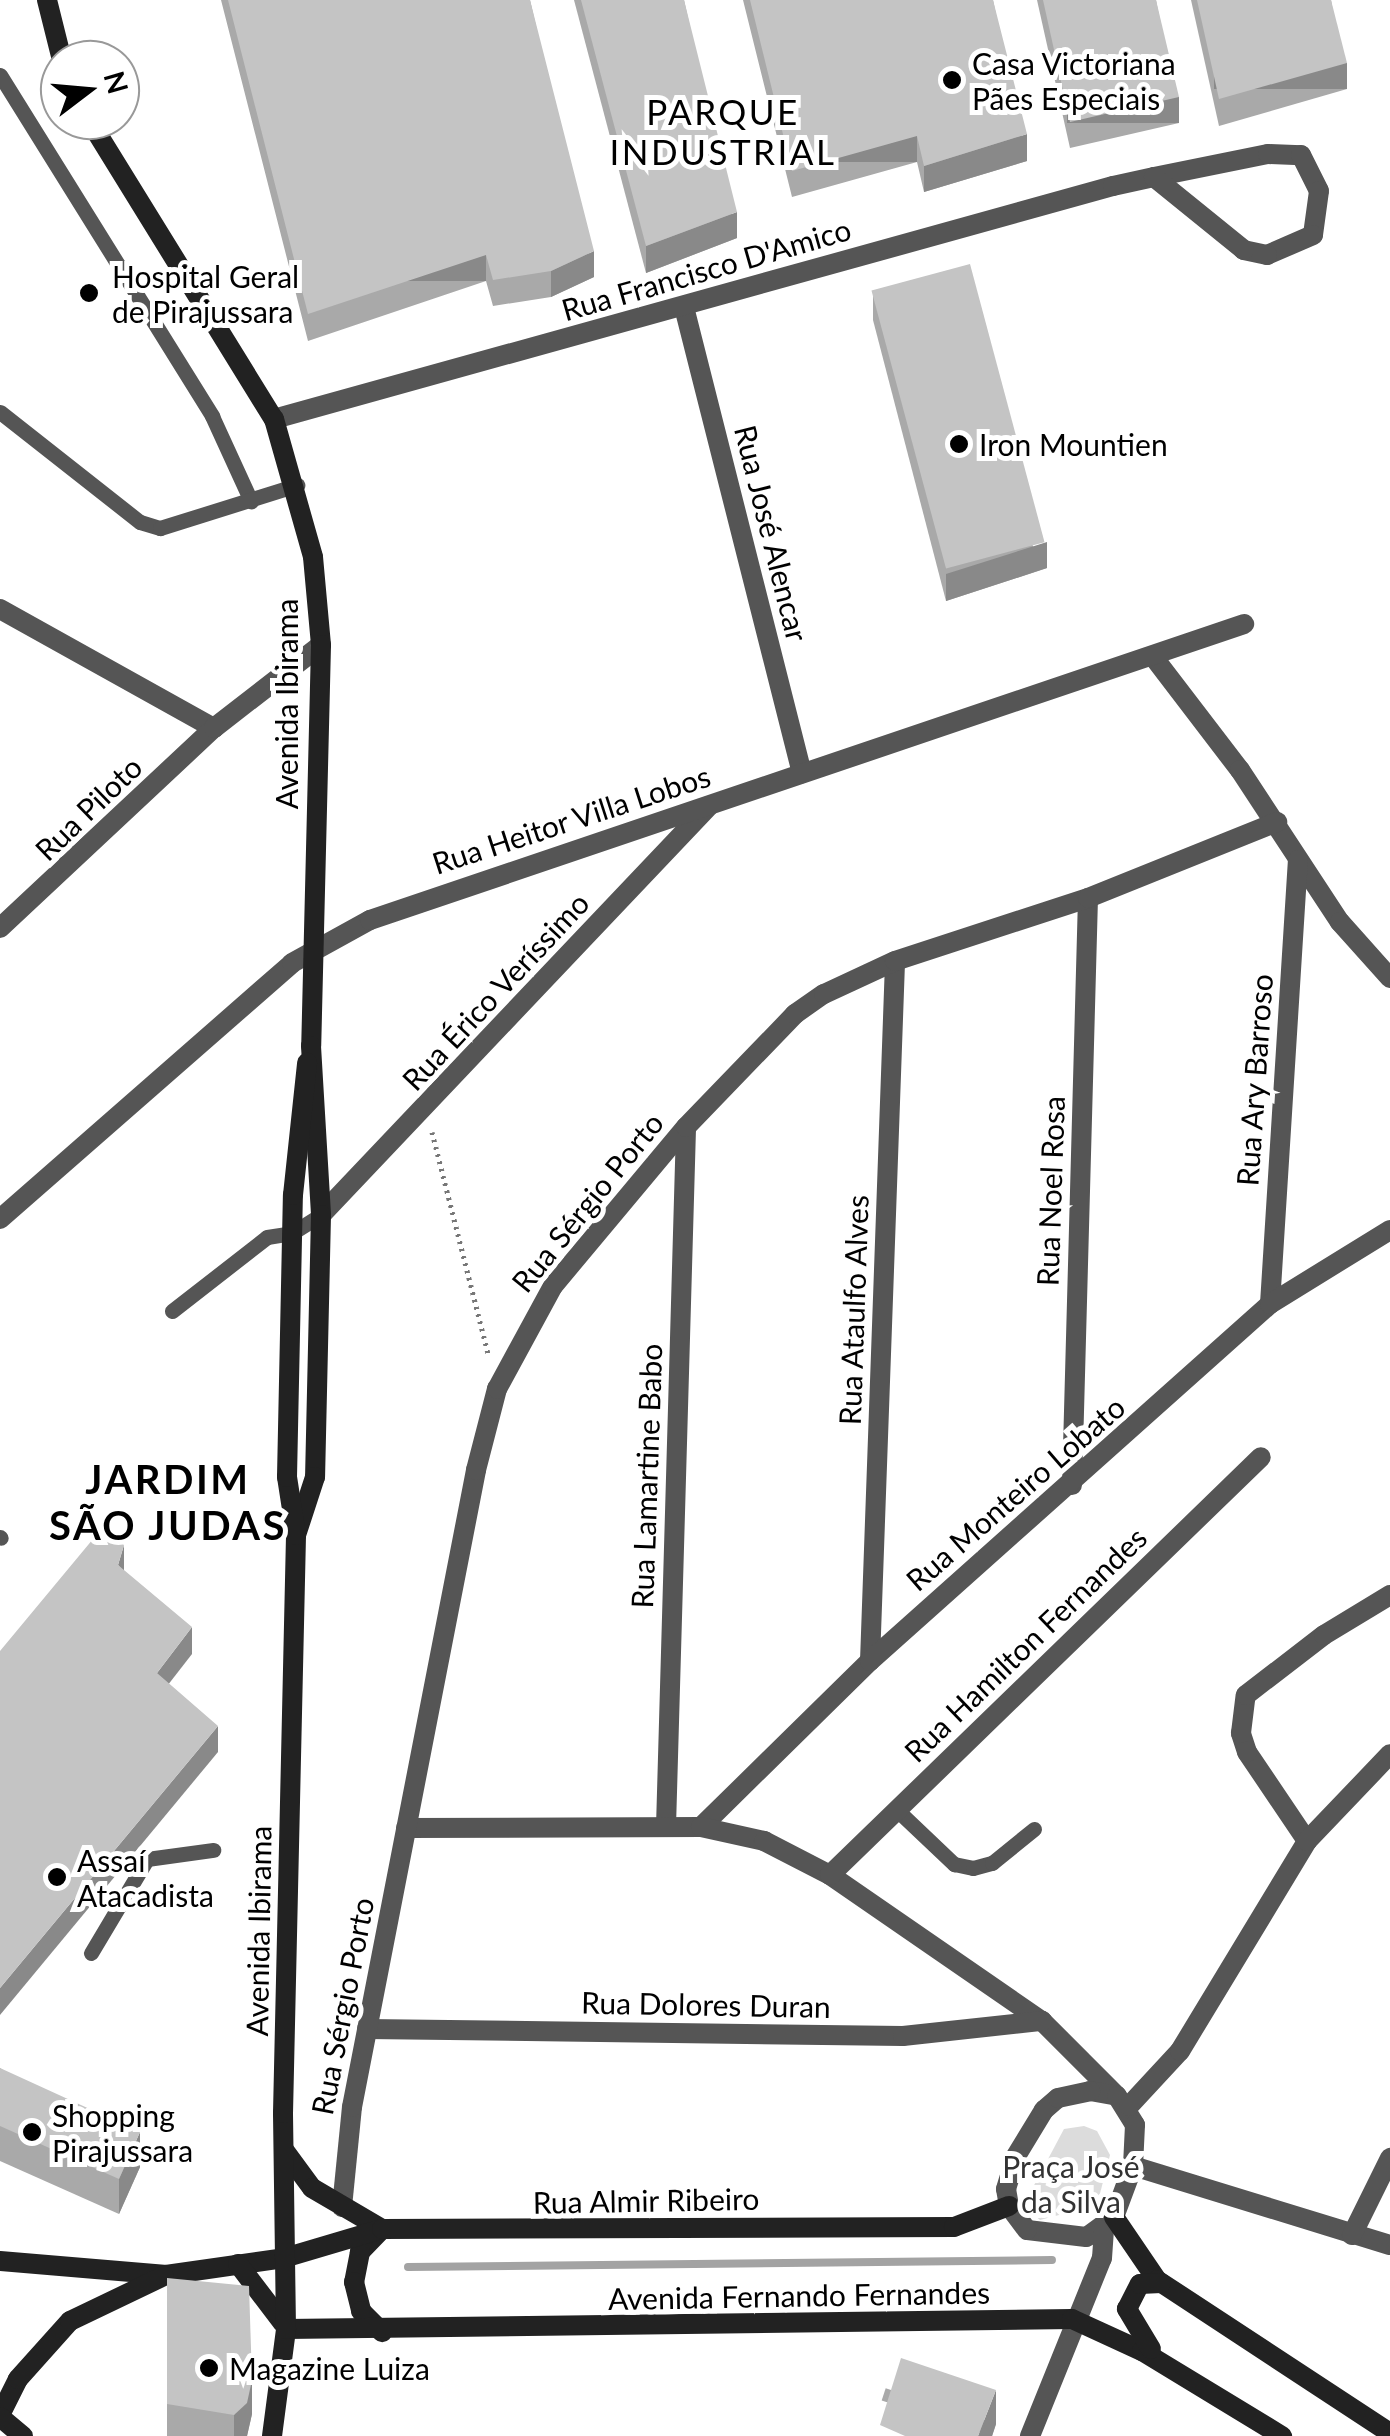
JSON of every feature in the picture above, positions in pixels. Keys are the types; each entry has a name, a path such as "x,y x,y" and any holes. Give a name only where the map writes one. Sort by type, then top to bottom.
{"main road":[{"path":"46,0 57,40"},
{"name":"Avenida Ibirama","path":"101,140 274,419 297,485 313,556 321,645 311,1046 292,1233 287,1477 296,1535 283,2148 286,2329 272,2436"},
{"name":"Avenida Ibirama","path":"296,1535 315,1477 322,1215 311,1046"},
{"path":"283,2148 312,2188 382,2229 360,2252 354,2282 362,2311 382,2332"},
{"name":"Rua Almir Ribeiro","path":"284,2258 382,2229 954,2227 1008,2206"},
{"path":"1109,2223 1161,2283 1390,2433"},
{"path":"0,2261 166,2275 284,2258"},
{"path":"238,2264 265,2292 286,2329"},
{"path":"23,2436 0,2416 18,2379 70,2321 166,2275"},
{"path":"1161,2283 1140,2284 1128,2309 1134,2330 1169,2368"},
{"name":"Avenida Fernando Fernandes","path":"286,2329 382,2332 1076,2311 1282,2436"}],"street":[{"name":"Rua Francisco D'Amico","path":"274,419 1154,177 1268,154 1300,155 1320,191 1313,235 1268,255 1244,250 1154,177"},
{"name":"Rua José Alencar","path":"684,308 802,773"},
{"path":"3,614 214,728"},
{"name":"Rua Heitor Villa Lobos","path":"0,1219 313,948 444,890 1155,659 1244,624"},
{"name":"Rua Piloto","path":"0,928 214,728 321,645"},
{"path":"1155,659 1276,822 1367,958 1390,978"},
{"name":"Rua Érico Veríssimo","path":"322,1215 426,1110 710,806"},
{"name":"Rua Sérgio Porto","path":"342,2207 368,2029 406,1828 497,1389 553,1286 686,1127 795,1014 895,961 1088,898 1276,822"},
{"name":"Rua Ary Barroso","path":"1270,1304 1298,860"},
{"name":"Rua Noel Rosa","path":"1072,1485 1088,898"},
{"name":"Rua Ataulfo Alves","path":"870,1661 895,961"},
{"name":"Rua Lamartine Babo","path":"666,1827 686,1127"},
{"name":"Rua Monteiro Lobato","path":"701,1827 870,1661 1072,1485 1270,1304 1390,1230"},
{"name":"Rua Hamilton Fernandes","path":"830,1875 1261,1457"},
{"path":"1308,1841 1247,1752 1241,1733 1246,1695 1324,1635 1390,1595"},
{"path":"1123,2101 1180,2050 1308,1841 1390,1754"},
{"path":"406,1828 701,1827 764,1841 830,1875 1042,2021 1123,2101 1138,2143 1133,2166 1109,2223 1102,2258 1076,2311 1030,2436"},
{"name":"Rua Dolores Duran","path":"368,2029 903,2036 1042,2021"},
{"path":"1070,2050 1071,2073 1016,2156 1006,2189 1008,2206 1028,2230 1045,2236 1086,2237 1109,2223"},
{"path":"1058,2098 1090,2091 1123,2101"},
{"path":"1352,2235 1390,2158"},
{"path":"1133,2166 1390,2245"}],"lane":[{"path":"0,75 212,416 251,501"},
{"path":"0,412 140,522 179,526 297,485"},
{"path":"172,1310 267,1238 292,1233 322,1215"},
{"path":"897,1810 954,1864 972,1868 992,1863 1034,1828"},
{"path":"91,1954 147,1859 213,1850"}],"path":[{"path":"426,1110 497,1389"}],"green space":[{"name":"Praça José da Silva","path":"1084,2126 1097,2131 1110,2155 1097,2205 1040,2220 1023,2206 1064,2129"}],"building":[{"path":"228,0 530,0 594,251 551,271 493,280 486,255 308,314"},
{"path":"581,0 684,0 737,212 646,246"},
{"path":"750,0 993,0 1027,134 924,166 917,136 792,171"},
{"path":"1043,0 1156,0 1179,97 1070,122"},
{"path":"1197,0 1331,0 1347,63 1219,99"},
{"name":"Iron Mountien","path":"970,264 1045,542 946,569 871,290"},
{"name":"Assaí Atacadista","path":"103,1527 124,1545 118,1565 192,1627 157,1673 218,1726 0,1988 0,1651"},
{"path":"0,2068 140,2132 119,2179 0,2126"},
{"name":"Magazine Luiza","path":"167,2278 249,2286 252,2380 247,2403 234,2415 167,2404"},
{"path":"901,2358 996,2390 978,2436 905,2436 880,2425"}],"waterway":[{"path":"408,2267 1052,2260"}],"place":[{"name":"Casa Victoriana Pães Especiais","path":"952,80"},
{"name":"Hospital Geral de Pirajussara","path":"89,293"},
{"name":"Iron Mountien","path":"959,444"},
{"name":"Assaí Atacadista","path":"57,1877"},
{"name":"Shopping Pirajussara","path":"32,2132"},
{"name":"Magazine Luiza","path":"209,2368"}],"district":[{"name":"PARQUE INDUSTRIAL","path":"723,131"},
{"name":"JARDIM SÃO JUDAS","path":"168,1502"}]}
